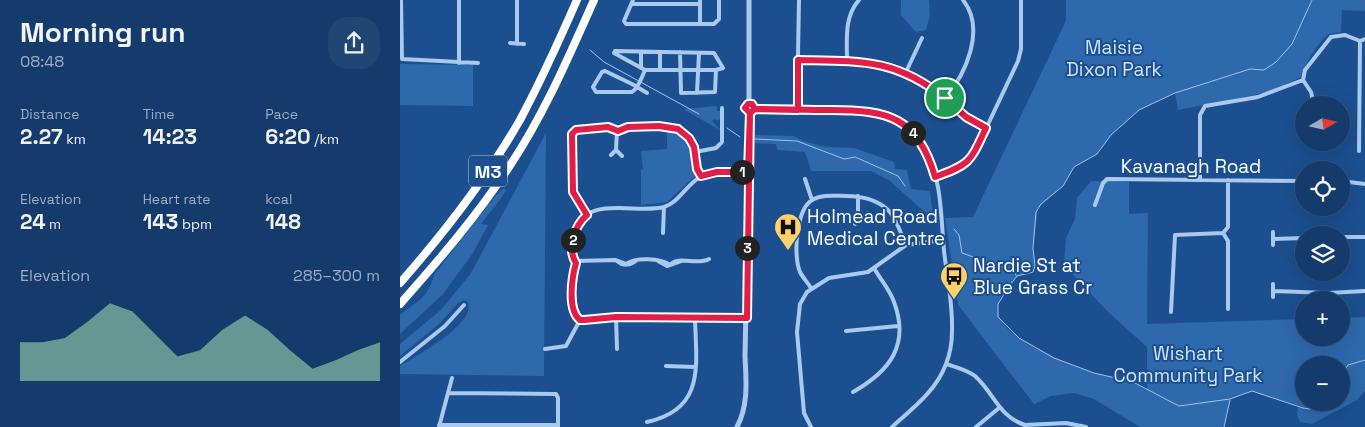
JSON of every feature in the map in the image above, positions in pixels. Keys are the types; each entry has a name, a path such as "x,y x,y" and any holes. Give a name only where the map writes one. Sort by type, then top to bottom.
{"highway":[{"name":"M3","path":"400,283 451,224 500,153 540,81 577,0"},
{"name":"M3","path":"400,304 449,248 510,166 554,85 594,0"}],"street":[{"path":"401,0 402,59 478,63"},
{"path":"459,0 459,63"},
{"path":"517,0 517,44"},
{"path":"700,24 700,2 632,2 624,21 626,24 700,24 718,22 719,0"},
{"path":"737,427 746,400 750,113 745,108 749,104 749,0"},
{"path":"798,0 798,110"},
{"path":"847,61 847,24 852,8 859,0"},
{"path":"945,98 956,86 971,50 970,13 963,0"},
{"path":"935,177 961,168 968,163 986,128 1018,61 1021,49 1021,0"},
{"path":"1312,96 1303,80 1305,70 1326,40 1331,37 1345,35 1360,41 1365,39"},
{"path":"906,72 922,38"},
{"path":"1359,151 1360,41"},
{"path":"510,44 524,44"},
{"path":"614,52 640,52 714,53 717,55 723,68 716,70 643,69 614,52"},
{"path":"640,52 643,69 638,84 632,92 596,92 593,87 602,72 605,71 638,84 647,93"},
{"path":"660,52 660,70"},
{"path":"680,52 680,93 716,92 716,70"},
{"path":"697,94 699,53"},
{"path":"798,60 872,63 906,72 945,98 966,117 986,128"},
{"path":"1200,180 1200,115 1205,106 1264,96 1294,81 1303,80"},
{"path":"749,104 753,105 755,109"},
{"path":"695,152 716,148 722,142 722,108"},
{"path":"750,113 755,109 864,110 890,117 902,123 919,140 931,162 935,177 943,240 952,322 951,340 946,364 932,390 892,427"},
{"path":"587,215 573,192 572,134 580,128 616,130 628,127 659,126 678,129 689,138 695,152 697,169 701,176"},
{"path":"611,155 616,150 616,130"},
{"path":"616,150 622,156"},
{"path":"576,262 573,253 576,230 587,215 606,208 664,207 673,202 701,176 717,172 748,172"},
{"path":"805,179 807,191 812,200"},
{"name":"Kavanagh Road","path":"1095,205 1103,183 1108,179 1295,181"},
{"path":"1223,234 1228,227 1228,180"},
{"path":"1350,182 1365,184"},
{"path":"811,288 800,272 798,262 798,224 805,208 812,200 830,196 858,196 877,202 890,212 906,245"},
{"path":"855,224 858,217 858,196"},
{"path":"663,233 664,207"},
{"path":"1273,232 1273,245"},
{"path":"1223,234 1228,241 1228,309"},
{"path":"1171,312 1175,235 1223,234"},
{"path":"1350,236 1365,237"},
{"path":"1274,239 1295,238"},
{"path":"810,427 804,413 797,332 800,304 811,288 829,278 862,274 874,268 906,245 943,240"},
{"path":"580,320 574,313 573,308 572,267 576,262 615,260 626,264 637,260 658,261 664,265 670,265 681,261 705,262 709,259"},
{"path":"853,392 891,362 898,347 898,326 894,303 874,268"},
{"path":"1273,284 1273,297"},
{"path":"1274,291 1328,293 1365,291"},
{"path":"400,362 445,326 464,306"},
{"path":"580,320 616,317 747,318"},
{"path":"616,317 616,349"},
{"path":"647,422 673,413 687,400 694,384 695,317"},
{"path":"545,349 565,348 580,320"},
{"path":"846,331 898,326"},
{"path":"946,364 969,372 976,378 999,408 1011,420 1025,426 1066,423 1086,427"},
{"path":"666,366 695,367"},
{"path":"448,393 556,394 558,426 439,426 452,378"},
{"path":"976,427 999,408"}],"green space":[{"path":"901,0 929,0 930,15 926,30 916,32 901,15"},
{"name":"Maisie Dixon Park","path":"1066,0 1365,0 1365,11 1342,10 1341,32 1329,34 1321,41 1308,60 1301,77 1269,92 1178,110 1175,93 1139,110 1111,135 1097,154 1074,167 1063,186 1038,208 1033,248 1035,266 1029,274 1017,276 1004,293 998,307 1002,322 1023,341 1083,369 1129,381 1147,390 1147,347 1107,311 1064,265 1066,238 1075,219 1077,198 1091,181 1129,182 1129,214 1148,213 1147,324 1295,319 1295,346 1350,346 1350,318 1365,317 1365,391 1357,400 1350,404 1350,356 1295,356 1295,405 1252,391 1230,399 1224,427 1140,427 1094,399 1074,393 1051,396 1034,404 958,305 945,218 973,217 1066,20"},
{"path":"400,64 473,65 473,106 400,105"},
{"path":"717,106 717,111 720,111 720,119 712,121 720,130 683,109"},
{"path":"667,128 675,131 686,140 694,160 695,176 667,202 641,205 641,170 643,169 641,151 667,149"},
{"path":"546,133 544,376 400,374 400,366 431,347 463,320 468,311 468,302 464,300 458,303 439,324 400,356 400,344 442,309 471,273"},
{"path":"755,135 793,136 806,142 827,147 854,148 894,162 895,169 907,170 911,189 930,191 933,216 929,216 890,181 871,171 811,171 805,152 777,150 776,144 755,143"},
{"path":"504,188 506,190 503,195 481,224 488,225 473,253 443,294 400,334 400,315 425,295 434,275 496,195"},
{"name":"Maisie Dixon Park","path":"1297,411 1336,411 1312,424 1300,422"}],"waterway":[{"path":"1295,405 1252,391 1230,399 1179,406 1133,382 1094,373 1054,358 1019,338 998,317 998,304 1017,276 1033,272 1035,266 1033,248 1036,212 1041,204 1063,186 1074,167 1097,154 1111,135 1139,110 1175,93 1250,69 1264,70 1276,62 1292,44 1312,0"},
{"path":"590,50 604,62 699,114"},
{"path":"727,128 740,137"},
{"path":"755,139 797,141 844,159 855,157 898,176 905,186"},
{"path":"954,229 959,235 962,253 1013,271 1016,275"},
{"path":"1350,364 1365,360"},
{"path":"1224,427 1230,400"}],"place":[{"name":"Holmead Road Medical Centre","path":"788,251"},
{"name":"Nardie St at Blue Grass Cr","path":"954,300"}],"route":[{"path":"945,98 925,82 896,68 859,61 798,60 798,110 755,109 754,112 750,113 748,126 748,172 727,172 717,172 701,176 697,169 694,147 689,138 680,130 669,126 628,127 618,131 608,127 600,129 585,127 574,131 572,134 572,188 574,197 587,215 576,228 573,242 572,255 576,263 573,271 573,308 576,318 580,320 616,317 747,318 748,126 749,117 750,113 746,111 746,105 752,104 755,109 758,109 798,110 864,110 890,117 902,123 919,140 931,162 935,177 961,168 968,163 986,128 966,117 945,98"}],"park label":[{"name":"Wishart Community Park","path":"1188,364"}]}
